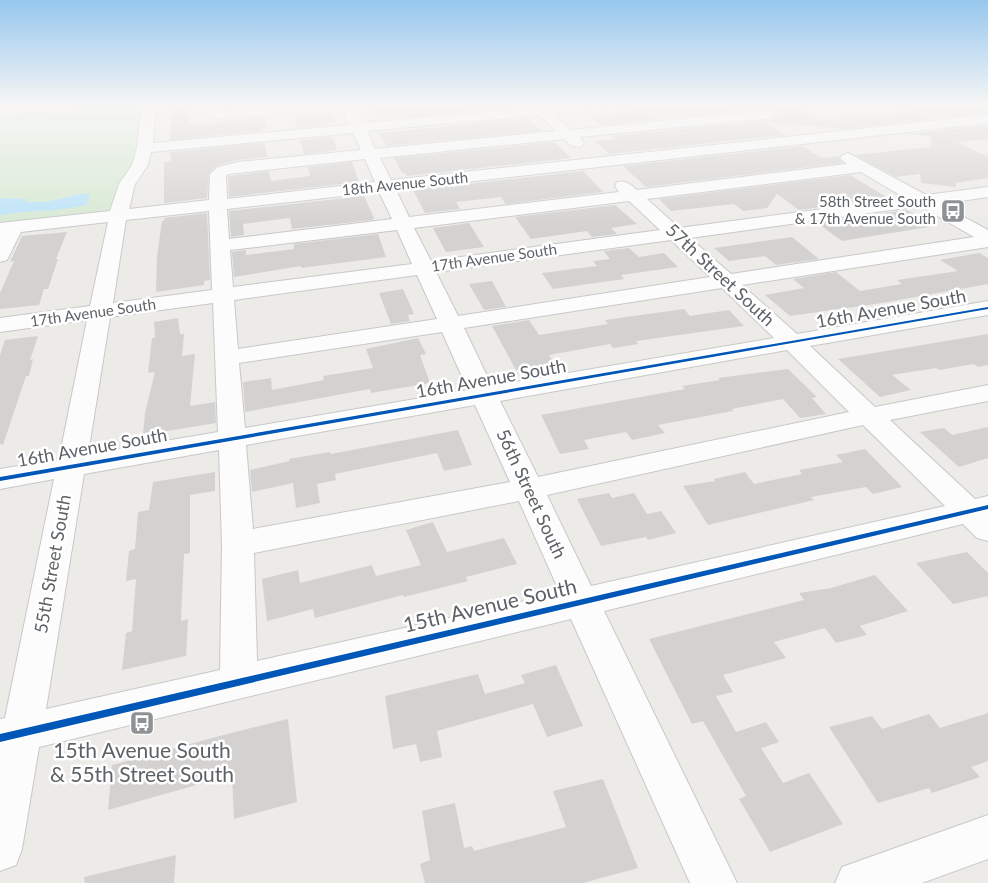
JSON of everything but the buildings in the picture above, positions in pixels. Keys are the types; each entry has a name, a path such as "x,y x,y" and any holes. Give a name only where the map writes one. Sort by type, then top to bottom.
{"street":[{"path":"144,148 155,146"},
{"name":"56th Street South","path":"366,146 714,883"},
{"path":"239,682 238,544 220,246 218,174 224,170 238,167 451,146"},
{"name":"57th Street South","path":"580,146 792,342 869,416 981,516"},
{"name":"18th Avenue South","path":"7,228 743,146"},
{"path":"828,146 920,201 987,237"},
{"name":"55th Street South","path":"0,849 12,735 70,467 118,216 127,184 140,165 144,148"},
{"path":"220,246 863,167"},
{"name":"17th Avenue South","path":"0,325 988,192"},
{"path":"962,195 988,210"},
{"path":"0,256 7,228"},
{"path":"227,358 726,281 987,237"},
{"name":"16th Avenue South","path":"0,479 988,308"},
{"path":"238,544 528,488 869,416 988,394"},
{"name":"15th Avenue South","path":"12,735 581,601 981,516"},
{"path":"858,883 988,837"}],"green space":[{"path":"0,146 136,146 132,168 112,213 0,226 0,215 29,210 75,208 80,194 46,202 26,202 27,199 0,198"}],"water":[{"path":"80,194 89,194 89,200 86,205 65,209 0,215 0,198 27,199 26,202 46,202"}],"cycle path":[{"path":"0,479 988,308"},
{"path":"0,738 988,507"}],"place":[{"name":"58th Street South & 17th Avenue South","path":"953,211"},
{"name":"15th Avenue South & 55th Street South","path":"142,723"}]}
